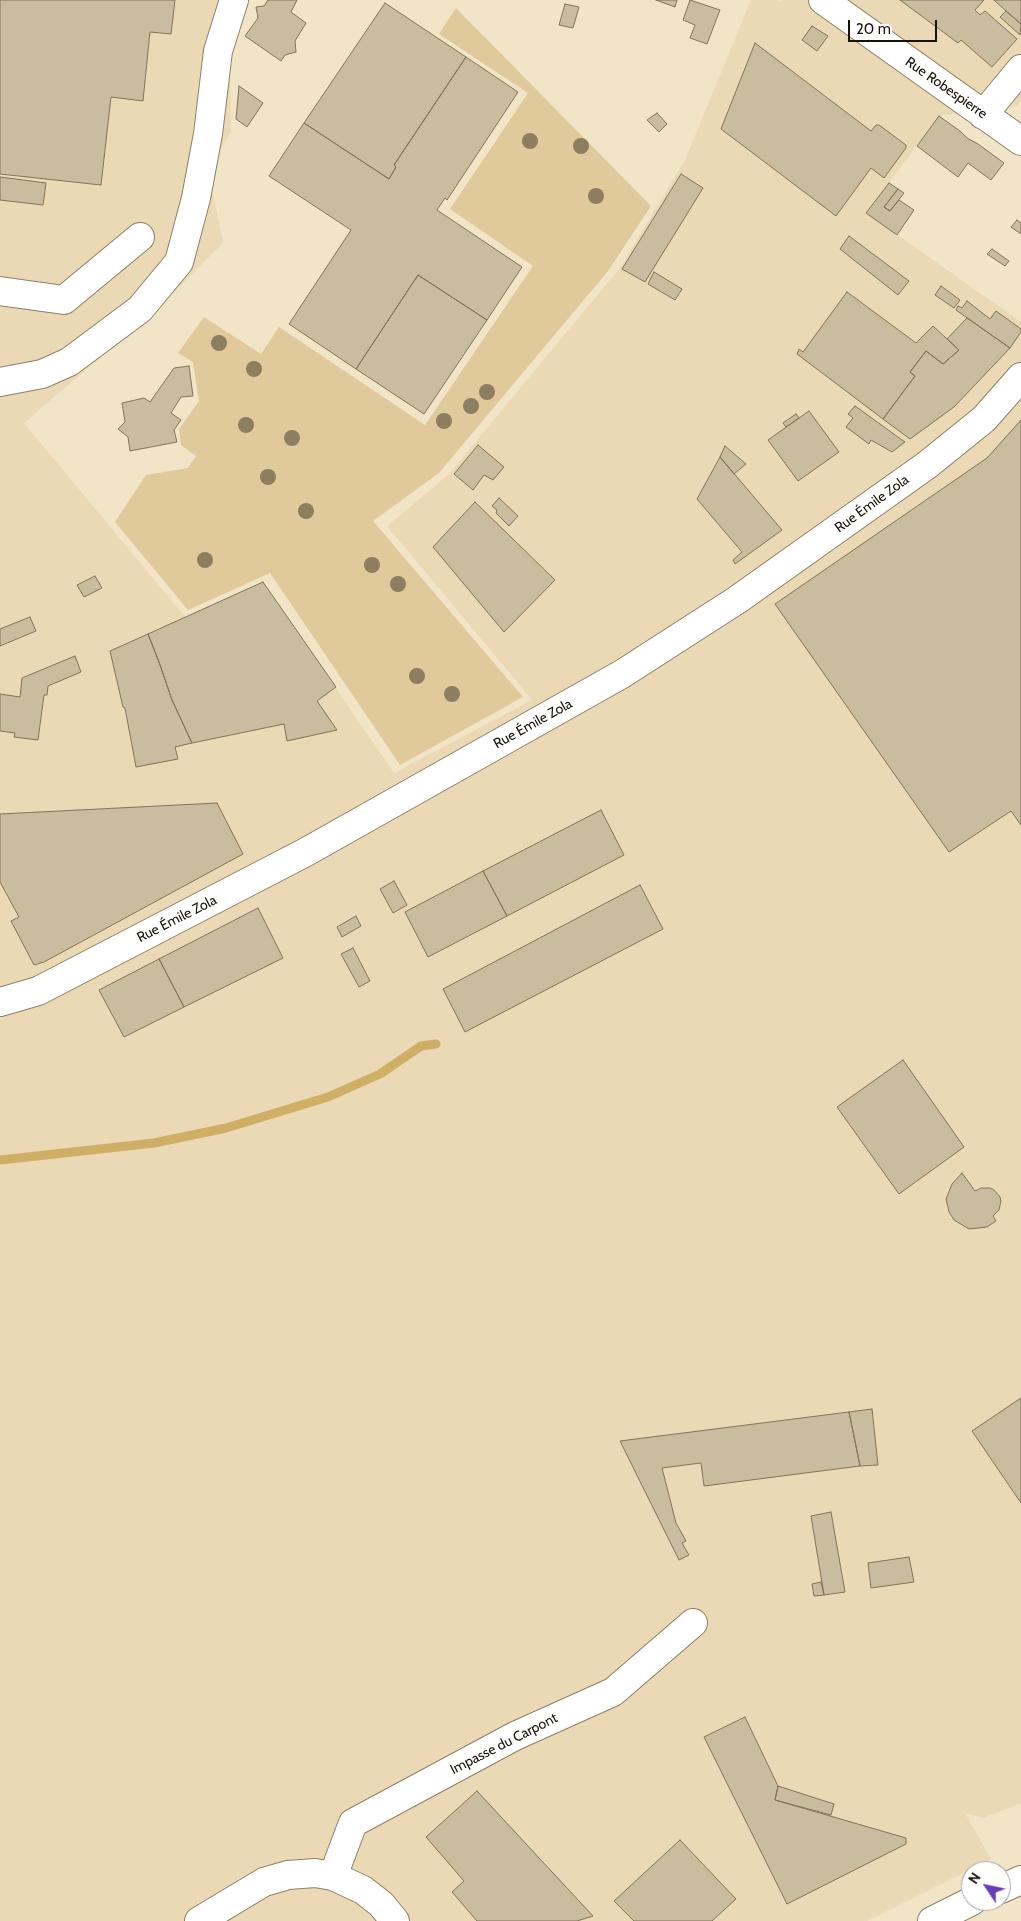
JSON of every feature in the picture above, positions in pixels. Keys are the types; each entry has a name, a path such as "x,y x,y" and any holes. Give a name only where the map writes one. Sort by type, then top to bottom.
{"street":[{"path":"0,382 42,374 69,362 140,309 179,262 196,198 208,134 218,51 234,0"},
{"name":"Rue Robespierre","path":"823,0 1021,141"},
{"path":"984,115 1021,69"},
{"path":"0,291 64,300 140,237"},
{"name":"Rue Émile Zola","path":"0,1002 38,991 306,852 622,674 737,600 927,465 984,419 1021,377"},
{"name":"Impasse du Carpont","path":"333,1876 353,1823 515,1736 613,1692 693,1623"},
{"path":"199,1921 264,1882 288,1875 315,1873 333,1876 362,1890 382,1904 395,1921"},
{"path":"932,1921 961,1906"}],"shaded area":[{"path":"0,0 229,0 231,132 208,169 223,242 159,307 24,423 185,617 263,582 394,773 532,700 387,526 449,474 620,268 685,160 751,0 777,0 781,2 783,0 1021,0 1021,101 1017,106 939,116 866,213 1021,322 1021,1803 983,1818 965,1813 991,1859 987,1861 961,1861 961,1874 867,1921 0,1921"},
{"path":"456,8 651,206 608,271 439,473 373,521 523,697 400,765 270,573 188,610 115,522 146,475 188,468 196,456 181,445 179,429 199,401 193,362 178,353 204,317 261,354 279,327 425,425 533,266 450,209 528,93 439,34"}],"building":[{"path":"0,0 175,0 171,34 150,32 143,101 111,97 101,185 0,174"},
{"path":"268,0 297,0 291,12 306,23 295,41 296,52 285,55 281,61 245,36 258,18 256,7 264,6"},
{"path":"656,0 677,0 675,7"},
{"path":"690,0 720,10 707,44 690,38 695,25 683,20"},
{"path":"900,0 984,0 975,10 980,15 985,11 1017,39 992,67 961,40 958,43"},
{"path":"994,0 1021,0 1021,24 1006,11"},
{"path":"385,3 466,57 394,165 396,167 389,179 304,123"},
{"path":"565,4 579,7 573,28 559,25"},
{"path":"1006,11 1021,24 1020,35 1000,17"},
{"path":"812,26 828,36 817,51 802,40"},
{"path":"755,43 871,131 876,125 879,125 906,145 906,148 884,178 871,168 836,216 721,129"},
{"path":"466,57 518,92 447,200 445,198 437,210 522,267 487,320 418,275 356,369 289,324 351,230 269,176 304,123 389,179 396,167 394,165"},
{"path":"239,86 263,103 247,127 236,119"},
{"path":"657,113 667,124 659,132 647,120"},
{"path":"939,116 1004,163 991,180 968,163 958,177 917,146"},
{"path":"681,174 703,188 645,282 622,269"},
{"path":"0,177 46,183 43,205 0,200"},
{"path":"889,183 898,189 884,207 890,211 899,200 914,210 897,235 866,213"},
{"path":"898,189 904,193 890,211 884,207"},
{"path":"1017,220 1021,223 1021,234 1011,227"},
{"path":"849,236 909,281 898,295 840,249"},
{"path":"992,249 1009,261 1005,266 987,254"},
{"path":"654,272 682,289 675,300 648,284"},
{"path":"418,275 487,320 424,414 356,369"},
{"path":"941,286 960,300 954,308 935,295"},
{"path":"847,292 916,343 933,326 959,350 943,364 926,351 910,372 915,376 883,419 797,354 799,349 803,352"},
{"path":"967,301 990,319 996,311 1021,329 1021,332 1010,348 956,310 958,306 962,308"},
{"path":"967,318 1010,348 954,407 910,439 883,419 915,376 910,372 926,351 943,364 959,350 947,339"},
{"path":"189,366 193,396 181,397 171,413 181,420 174,430 177,442 130,451 128,437 118,429 125,422 122,403 144,398 150,402 174,368"},
{"path":"855,406 905,442 892,452 871,440 869,444 846,427 853,418 848,414"},
{"path":"809,411 839,452 798,481 768,440"},
{"path":"796,414 799,418 786,427 783,423"},
{"path":"1021,420 1021,825 1011,811 949,852 775,604 987,458"},
{"path":"478,445 504,467 493,480 484,475 473,490 454,474"},
{"path":"725,446 746,464 734,474 720,457"},
{"path":"720,457 782,530 735,564 733,560 742,552 697,499"},
{"path":"499,498 518,516 509,526 492,506"},
{"path":"475,502 555,580 504,632 433,547"},
{"path":"95,576 102,588 84,597 77,585"},
{"path":"263,582 336,687 317,701 337,730 287,741 284,724 192,743 172,700 148,634"},
{"path":"30,617 36,631 0,646 0,629"},
{"path":"148,634 172,700 192,743 175,747 178,759 136,767 125,708 123,707 110,651"},
{"path":"75,656 81,672 48,686 47,695 44,695 38,740 14,737 15,733 0,731 0,694 20,697 22,678"},
{"path":"217,803 243,854 44,962 34,965 11,921 19,917 0,882 0,814"},
{"path":"601,810 624,855 507,916 483,871"},
{"path":"483,871 507,916 428,957 405,912"},
{"path":"394,881 407,905 393,913 380,889"},
{"path":"640,885 663,929 465,1032 443,989"},
{"path":"258,908 283,958 184,1007 159,959"},
{"path":"356,916 361,926 342,937 337,927"},
{"path":"353,948 370,981 359,987 341,954"},
{"path":"159,959 184,1007 124,1037 99,990"},
{"path":"903,1060 964,1147 899,1194 837,1107"},
{"path":"962,1173 975,1191 981,1188 990,1188 1000,1197 999,1210 993,1216 996,1221 987,1227 969,1229 954,1220 949,1212 946,1199 952,1184"},
{"path":"1021,1398 1021,1503 972,1431"},
{"path":"872,1409 878,1465 860,1466 849,1412"},
{"path":"849,1412 860,1466 704,1486 701,1463 662,1468 676,1523 686,1541 682,1543 689,1555 679,1560 620,1441"},
{"path":"831,1512 845,1592 824,1595 811,1516"},
{"path":"909,1557 914,1582 871,1588 868,1563"},
{"path":"821,1582 824,1595 814,1596 812,1584"},
{"path":"745,1717 778,1786 775,1800 906,1838 906,1844 787,1904 704,1737"},
{"path":"778,1786 834,1804 831,1815 775,1800"},
{"path":"477,1791 593,1916 577,1921 477,1921 452,1892 464,1881 426,1837"},
{"path":"680,1840 736,1899 712,1921 634,1921 614,1901"}],"waterway":[{"path":"0,1160 154,1143 226,1128 328,1097 380,1074 421,1046 436,1044"}]}
